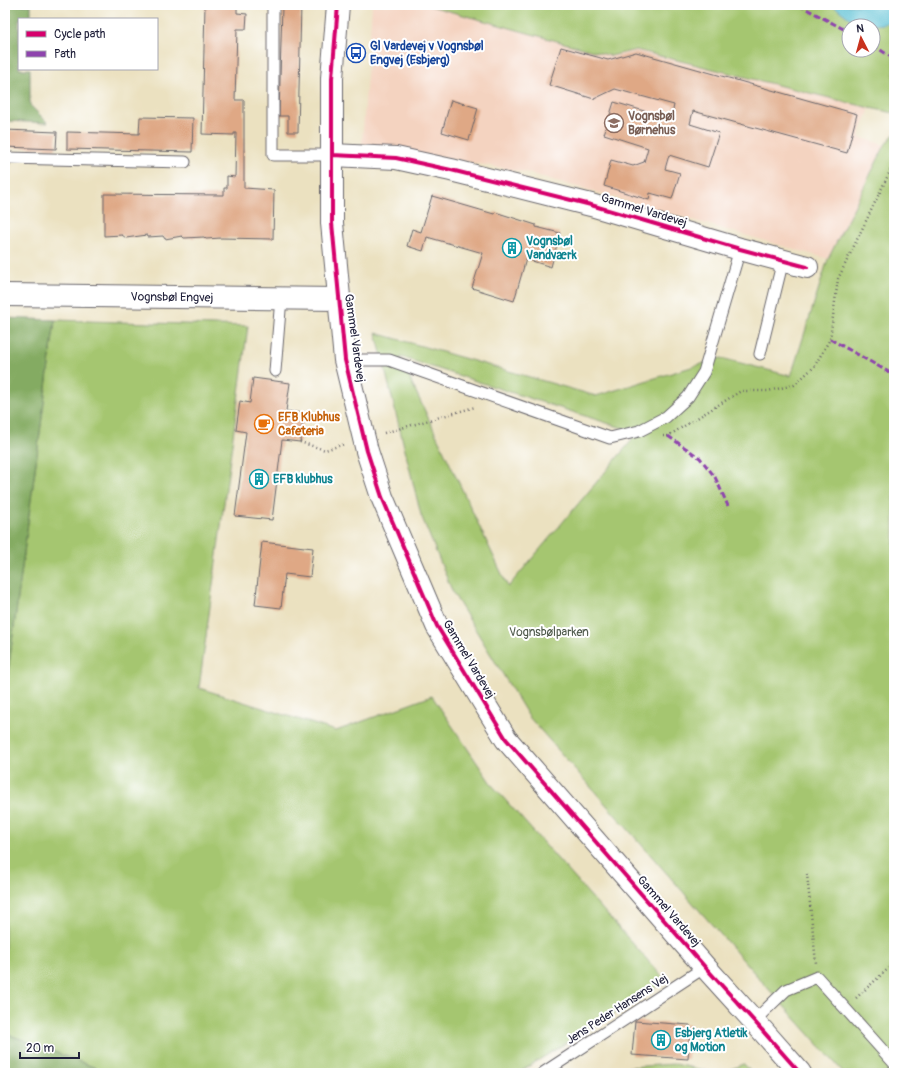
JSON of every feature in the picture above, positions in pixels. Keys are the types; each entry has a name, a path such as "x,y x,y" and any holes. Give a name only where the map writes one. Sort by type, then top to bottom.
{"street":[{"name":"Gammel Vardevej","path":"338,5 332,78 332,223 345,360 366,451 382,497 437,626 506,739 705,967 800,1073"},
{"name":"Gammel Vardevej","path":"332,155 396,158 451,170 591,205 807,267"},
{"name":"Vognsbøl Engvej","path":"5,295 339,299"}],"lane":[{"path":"273,5 273,155 332,155"},
{"path":"5,158 185,162"},
{"path":"345,360 389,360 610,438 639,431 666,417 688,397 704,372 740,249"},
{"path":"760,354 783,260"},
{"path":"275,371 281,298"},
{"name":"Jens Peder Hansens Vej","path":"543,1073 705,967"},
{"path":"754,1021 786,990 817,978 894,1063"}],"path":[{"path":"660,436 668,436 741,391 768,391 794,385 814,367 830,339 838,279 894,163"},
{"path":"300,442 325,450 503,400"},
{"path":"807,874 817,978"},
{"path":"890,967 894,959"},
{"path":"845,1009 894,965"}],"shaded area":[{"name":"Vognsbøl Børnehus","path":"372,5 427,5 611,56 636,50 870,108 859,137 885,145 828,259 525,172 362,144"}],"green space":[{"path":"5,5 31,5 31,18 18,18 18,70 30,70 30,105 48,123 5,121"},
{"path":"427,5 894,5 894,113 870,108 636,50 611,56"},
{"name":"Vognsbølparken","path":"894,134 894,1073 844,1073 529,717 453,593 421,515 376,333 596,396 721,358 791,376 828,259 885,145","holes":["401,357 638,433 508,587 400,358"]},
{"path":"5,318 55,320 5,695"},
{"path":"55,320 248,326 199,688 336,731 432,696 492,785 666,981 518,1073 109,1073 5,1033 5,694"},
{"path":"5,1033 109,1073 5,1073"},
{"path":"675,1064 716,1073 611,1073 629,1067"},
{"path":"743,1064 752,1073 722,1073"}],"water":[{"path":"832,5 894,5 894,17 885,24 881,24 881,18 849,18"}],"building":[{"path":"205,5 237,5 237,13 247,14 246,29 237,29 235,100 244,100 244,188 274,190 273,239 206,239 204,237 184,238 182,236 165,239 163,236 148,237 147,235 126,238 122,235 104,236 104,194 224,195 224,188 227,188 227,176 235,177 236,133 234,133 234,135 202,134"},
{"path":"282,5 301,5 298,132 288,132 288,116 279,116"},
{"path":"561,47 608,60 636,52 857,114 847,153 693,111 690,124 719,133 708,167 669,155 665,169 680,173 672,199 650,193 649,200 604,186 611,160 633,166 644,162 648,148 604,134 614,102 671,119 674,105 615,89 594,99 549,85"},
{"path":"451,100 478,108 469,140 442,132"},
{"path":"140,117 193,118 192,152 67,149 67,132 139,134"},
{"path":"5,130 57,132 56,149 5,147"},
{"name":"Vognsbøl Vandværk","path":"432,196 494,214 495,212 536,225 536,227 560,233 551,267 526,259 514,301 472,288 483,253 427,237 423,251 407,246 412,229 421,232"},
{"name":"EFB klubhus","path":"253,378 290,383 286,411 304,413 300,442 282,440 272,520 235,516 246,432 236,430 240,401 250,403"},
{"path":"262,542 313,548 310,577 285,574 281,608 255,605"},
{"name":"Esbjerg Atletik og Motion","path":"635,1021 690,1025 688,1059 632,1055"}],"marked path":[{"path":"799,5 841,28"},
{"path":"881,50 894,59"},
{"path":"830,339 894,375"},
{"path":"668,436 700,458 715,477 728,506"}],"cycle path":[{"path":"338,5 332,78 332,223 345,360 367,451 382,497 437,626 506,739 705,967 800,1073"},
{"path":"332,155 396,158 451,170 591,205 807,267"}],"place":[{"name":"Gl Vardevej v Vognsbøl Engvej (Esbjerg)","path":"356,53"},
{"name":"Vognsbøl Børnehus","path":"614,123"},
{"name":"Vognsbøl Vandværk","path":"512,248"},
{"name":"EFB Klubhus Cafeteria","path":"264,424"},
{"name":"EFB klubhus","path":"259,479"},
{"name":"Esbjerg Atletik og Motion","path":"661,1040"}]}
